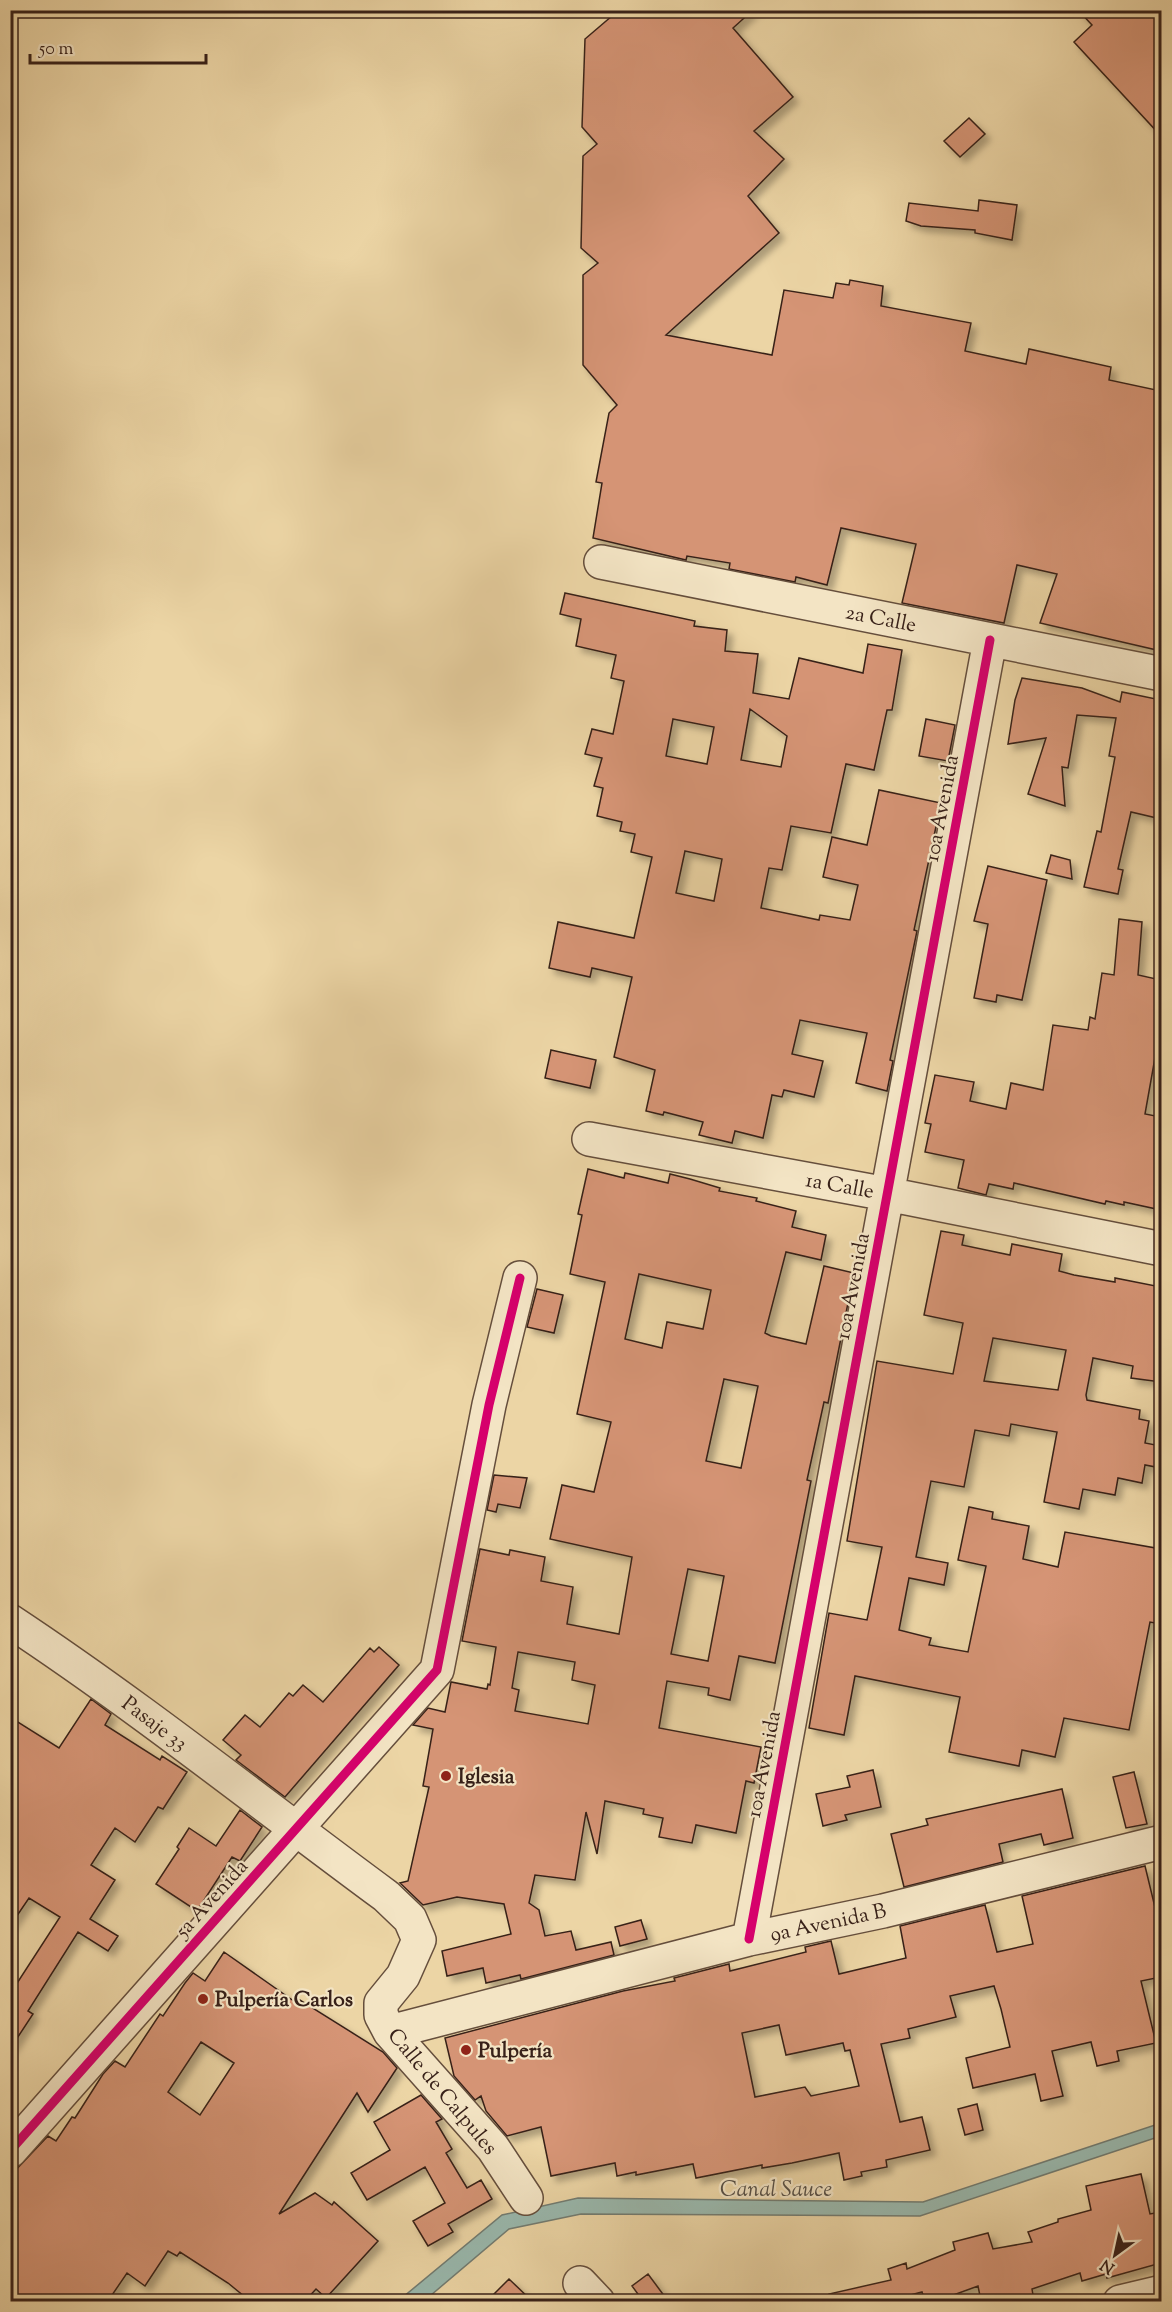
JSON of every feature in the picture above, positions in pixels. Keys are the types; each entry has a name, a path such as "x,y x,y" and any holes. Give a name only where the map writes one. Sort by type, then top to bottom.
{"street":[{"name":"2a Calle","path":"601,562 1161,674"},
{"name":"10a Avenida","path":"749,1939 990,640"},
{"name":"1a Calle","path":"589,1139 887,1194 1161,1249"},
{"name":"5a Avenida","path":"10,2151 438,1670 489,1405 520,1278"},
{"name":"Pasaje 33","path":"10,1621 80,1667 296,1829"},
{"name":"Calle de Calpules","path":"296,1829 386,1896 410,1919 418,1940 403,1976 381,2003 381,2015 390,2032 493,2148 526,2198"},
{"name":"9a Avenida B","path":"390,2032 749,1939 883,1911 1161,1842"},
{"path":"1120,2301 1161,2292"}],"water":[{"path":"1161,2123 1161,2136 920,2216 581,2214 509,2229 424,2301 397,2302 502,2215 578,2198 923,2202"}],"building":[{"path":"619,10 753,10 733,28 793,97 754,131 784,159 748,196 779,233 666,335 772,355 784,290 833,298 836,283 849,285 850,280 883,286 881,306 971,323 965,351 1026,364 1029,349 1111,367 1109,380 1161,391 1161,651 1040,623 1057,574 1017,565 1004,623 902,603 916,544 841,528 827,585 796,577 795,582 729,569 730,563 687,556 686,560 593,538 602,483 596,482 609,413 617,405 583,365 583,275 598,263 581,248 583,156 597,144 582,127 585,39"},
{"path":"1078,10 1161,10 1161,136 1074,42 1092,25"},
{"path":"969,118 985,134 960,157 944,141"},
{"path":"979,200 1017,205 1012,240 975,233 975,230 921,226 906,221 909,203 978,211"},
{"path":"565,593 695,621 694,626 727,630 725,651 758,654 753,693 789,699 799,658 863,673 868,644 902,650 892,710 887,710 874,770 846,764 831,833 791,826 782,870 769,868 761,908 819,920 820,915 850,920 858,885 823,877 832,837 867,845 879,790 941,803 914,930 917,931 890,1060 893,1061 887,1091 856,1083 867,1033 800,1020 792,1054 823,1061 814,1097 784,1090 782,1097 772,1095 763,1138 735,1131 732,1143 699,1135 703,1122 664,1112 663,1115 646,1111 655,1070 614,1057 632,977 592,968 590,977 549,968 558,922 634,938 652,857 631,852 635,834 620,831 622,822 597,816 603,788 594,786 602,758 585,754 592,729 613,734 624,681 611,678 616,655 576,646 581,619 560,614","holes":["750,709 787,736 781,767 741,760","673,719 714,727 707,764 666,756","685,851 722,859 714,901 676,893"]},
{"path":"1022,678 1082,688 1120,702 1122,692 1161,700 1161,819 1131,812 1118,869 1123,870 1118,894 1084,887 1097,831 1101,832 1115,757 1109,756 1116,718 1077,715 1068,768 1062,767 1065,806 1028,794 1046,738 1008,744 1015,700"},
{"path":"926,719 955,725 948,761 919,756"},
{"path":"1051,855 1070,860 1072,879 1046,873"},
{"path":"988,866 1047,880 1022,1000 997,995 996,1002 974,998 988,924 974,921"},
{"path":"1119,919 1142,922 1138,975 1161,980 1161,1024 1145,1114 1161,1117 1161,1210 1124,1202 1124,1205 1106,1201 1105,1204 1014,1183 1013,1189 989,1184 986,1195 958,1188 964,1160 925,1152 931,1124 925,1123 935,1075 974,1082 970,1101 1006,1109 1011,1083 1043,1090 1053,1025 1088,1030 1090,1017 1095,1019 1102,973 1114,975"},
{"path":"551,1050 596,1060 590,1088 545,1078"},
{"path":"588,1169 624,1178 625,1173 668,1183 670,1174 720,1188 719,1191 757,1198 756,1201 796,1211 792,1227 826,1235 821,1260 786,1252 765,1333 806,1344 824,1266 854,1273 828,1403 824,1402 807,1480 811,1481 775,1663 739,1656 730,1700 708,1695 709,1688 667,1681 659,1728 761,1747 754,1783 746,1781 736,1833 696,1825 692,1843 659,1837 663,1818 643,1814 644,1809 605,1801 597,1854 586,1812 575,1880 535,1875 529,1903 539,1910 545,1936 571,1931 576,1950 611,1942 614,1955 521,1979 520,1975 486,1983 483,1968 447,1976 442,1951 511,1934 504,1904 457,1897 423,1905 400,1883 408,1881 429,1787 423,1786 433,1729 413,1725 428,1708 445,1712 451,1682 487,1689 488,1684 490,1685 496,1647 462,1641 480,1549 509,1555 510,1550 545,1557 541,1581 573,1587 567,1624 619,1634 632,1557 550,1539 562,1485 594,1492 611,1422 577,1414 605,1282 570,1274 582,1215 578,1214","holes":["639,1274 711,1290 703,1329 667,1322 662,1348 625,1339","724,1379 758,1386 741,1468 706,1461","688,1569 724,1576 708,1661 671,1654","518,1652 575,1662 572,1680 595,1685 588,1724 515,1711 519,1690 512,1688"]},
{"path":"941,1231 964,1235 962,1245 1010,1255 1012,1244 1062,1254 1059,1271 1074,1275 1115,1282 1115,1278 1161,1287 1161,1382 1131,1378 1133,1366 1093,1358 1086,1395 1087,1400 1140,1410 1139,1419 1149,1421 1145,1443 1161,1446 1161,1468 1145,1465 1142,1483 1118,1478 1115,1495 1083,1489 1079,1509 1044,1502 1057,1432 1011,1424 1009,1436 975,1430 964,1487 931,1481 916,1557 948,1563 944,1585 909,1578 899,1630 931,1638 929,1645 968,1652 986,1566 958,1560 969,1507 993,1512 992,1519 1029,1526 1023,1559 1058,1567 1065,1532 1161,1549 1161,1624 1150,1622 1129,1730 1064,1718 1055,1757 1022,1750 1019,1766 949,1752 960,1697 855,1676 844,1735 809,1728 829,1613 867,1620 882,1547 847,1541 877,1361 953,1374 963,1323 924,1315","holes":["993,1338 1066,1350 1058,1390 984,1381"]},
{"path":"537,1289 563,1295 554,1333 527,1327"},
{"path":"494,1475 527,1478 520,1508 498,1504 496,1512 487,1510"},
{"path":"379,1647 399,1665 285,1797 236,1760 241,1755 223,1740 245,1715 260,1727 289,1693 293,1696 303,1685 323,1702 370,1648 374,1652"},
{"path":"91,1699 111,1714 105,1725 160,1760 162,1756 187,1772 163,1809 158,1807 135,1842 115,1828 91,1865 115,1880 90,1919 118,1936 108,1951 78,1932 28,2011 33,2014 10,2049 10,1994 60,1917 29,1898 10,1926 10,1717 59,1748"},
{"path":"873,1770 881,1807 845,1815 847,1820 823,1826 816,1794 850,1787 847,1776"},
{"path":"1134,1772 1147,1824 1126,1828 1113,1777"},
{"path":"1062,1789 1073,1838 1044,1845 1041,1834 999,1844 1003,1862 904,1887 891,1834 928,1825 926,1819"},
{"path":"240,1810 262,1827 240,1861 232,1857 197,1911 156,1884 179,1849 177,1847 189,1828 216,1846"},
{"path":"1145,1866 1159,1924 1161,1923 1161,1977 1141,1981 1156,2043 1117,2051 1119,2061 1097,2066 1091,2042 1052,2051 1063,2096 1041,2101 1035,2074 973,2088 966,2058 1010,2047 1001,2009 994,1986 950,1996 956,2017 908,2029 910,2038 881,2044 900,2122 922,2117 930,2150 886,2160 887,2167 861,2172 862,2176 844,2180 839,2153 696,2178 693,2164 636,2175 636,2172 617,2176 615,2163 551,2176 541,2127 507,2136 486,2111 481,2096 475,2100 454,2076 445,2038 623,1991 675,1981 674,1978 729,1964 730,1971 806,1952 805,1947 831,1941 839,1974 906,1958 900,1926 985,1905 997,1952 1033,1944 1022,1896","holes":["779,2025 786,2055 843,2043 845,2051 850,2050 859,2086 811,2096 805,2087 755,2097 742,2033"]},
{"path":"641,1920 647,1939 620,1946 615,1927"},
{"path":"224,1952 298,2004 300,2000 383,2052 397,2068 368,2112 357,2093 279,2214 315,2193 332,2205 334,2202 378,2241 326,2298 316,2289 305,2301 250,2301 228,2283 180,2252 177,2256 168,2251 145,2286 127,2273 108,2301 10,2301 10,2176 48,2136 56,2141 72,2117 75,2118 103,2074 115,2061 125,2067 160,2014 163,2016 193,1973 205,1981","holes":["201,2042 234,2063 200,2115 168,2092"]},
{"path":"421,2095 442,2119 436,2122 452,2149 446,2153 467,2188 481,2180 492,2199 448,2224 453,2232 428,2246 413,2221 445,2203 425,2167 367,2200 351,2173 390,2150 374,2122"},
{"path":"977,2104 983,2130 965,2135 958,2109"},
{"path":"1141,2174 1150,2214 1161,2212 1161,2263 1107,2278 1106,2274 1082,2281 1080,2273 1032,2289 1033,2295 1007,2300 981,2301 978,2286 937,2301 925,2301 922,2292 888,2301 830,2301 829,2294 891,2280 888,2269 906,2263 907,2269 955,2250 953,2242 988,2233 993,2249 1032,2242 1028,2232 1058,2222 1058,2219 1091,2210 1086,2186"},
{"path":"648,2274 668,2301 643,2301 632,2286"},
{"path":"509,2279 532,2301 487,2301"}],"cycle path":[{"path":"749,1939 990,640"},
{"path":"10,2151 437,1670 489,1405 520,1278"}],"place":[{"name":"Iglesia","path":"446,1776"},
{"name":"Pulpería Carlos","path":"203,1999"},
{"name":"Pulpería","path":"466,2050"}],"water label":[{"name":"Canal Sauce","path":"776,2188"}]}
